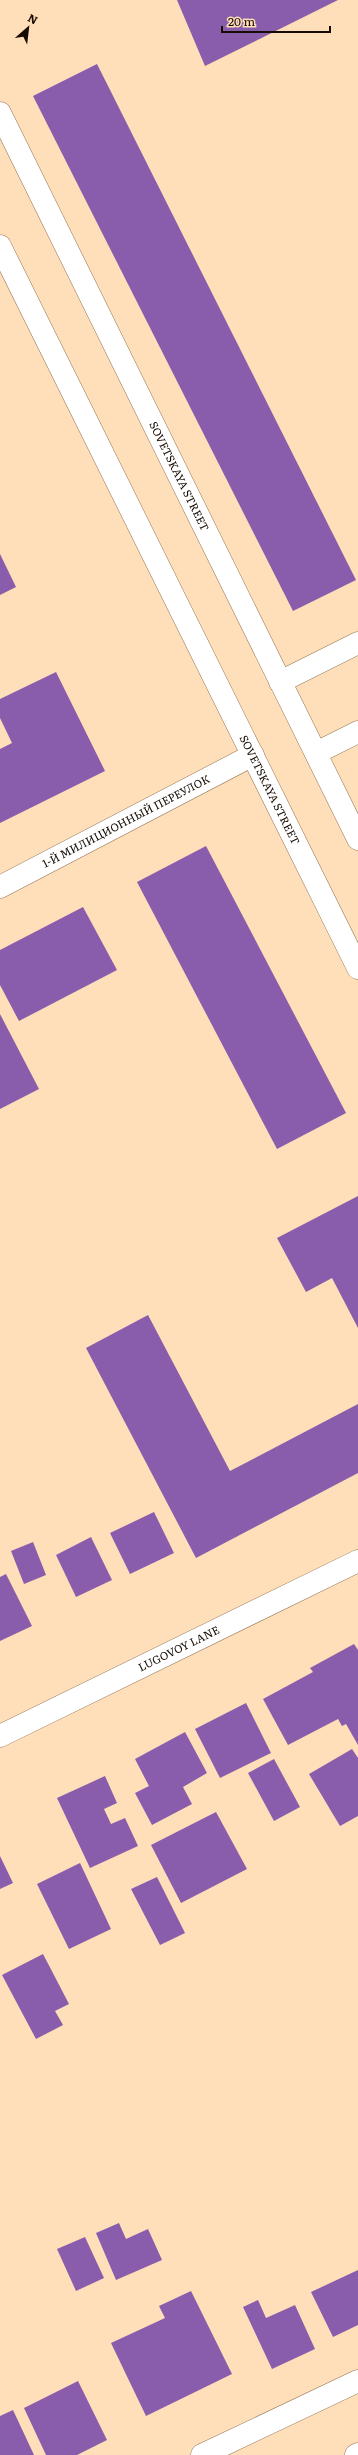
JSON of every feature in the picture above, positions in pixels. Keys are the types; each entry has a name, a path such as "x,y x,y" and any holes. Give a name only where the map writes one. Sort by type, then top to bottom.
{"main road":[{"name":"SOVETSKAYA STREET","path":"0,113 358,839"},
{"name":"SOVETSKAYA STREET","path":"0,246 358,968"},
{"path":"280,682 358,643"},
{"path":"316,754 358,732"},
{"name":"1-Й МИЛИЦИОННЫЙ ПЕРЕУЛОК","path":"0,887 252,755"},
{"name":"LUGOVOY LANE","path":"0,1736 358,1561"},
{"path":"202,2455 358,2381"}],"building":[{"path":"177,0 338,0 205,66"},
{"path":"97,64 356,580 293,611 33,96"},
{"path":"0,554 16,587 0,595"},
{"path":"56,672 105,771 0,823 0,749 12,743 0,718 0,699"},
{"path":"206,846 346,1113 277,1149 137,882"},
{"path":"83,907 117,970 19,1021 0,985 0,950"},
{"path":"0,1014 39,1089 0,1109"},
{"path":"358,1196 358,1328 332,1278 306,1292 277,1238"},
{"path":"148,1315 230,1471 358,1404 358,1473 196,1558 86,1348"},
{"path":"154,1512 174,1553 130,1574 110,1533"},
{"path":"91,1537 112,1580 76,1597 56,1555"},
{"path":"33,1542 46,1575 24,1584 11,1551"},
{"path":"6,1574 32,1626 0,1641 0,1577"},
{"path":"354,1644 358,1650 358,1745 346,1724 342,1726 338,1719 288,1745 263,1699 313,1672 310,1668"},
{"path":"246,1703 271,1753 220,1778 195,1729"},
{"path":"185,1732 207,1773 183,1787 192,1804 152,1825 135,1793 149,1786 135,1759"},
{"path":"352,1749 358,1758 358,1816 340,1826 309,1774"},
{"path":"274,1759 300,1807 274,1821 248,1773"},
{"path":"105,1776 117,1803 104,1809 111,1824 125,1818 138,1846 90,1868 57,1798"},
{"path":"216,1812 247,1869 181,1903 151,1845"},
{"path":"0,1856 13,1883 0,1889"},
{"path":"80,1863 111,1929 69,1949 37,1884"},
{"path":"157,1877 185,1933 160,1945 131,1889"},
{"path":"43,1954 69,2004 55,2011 63,2025 36,2039 2,1975"},
{"path":"119,2223 126,2239 148,2229 162,2260 116,2280 96,2233"},
{"path":"85,2237 104,2278 76,2291 57,2249"},
{"path":"358,2270 358,2325 333,2337 311,2292"},
{"path":"191,2291 232,2374 146,2416 111,2343 165,2318 159,2306"},
{"path":"258,2300 266,2318 295,2305 315,2349 272,2369 243,2307"},
{"path":"78,2381 107,2440 77,2455 46,2455 24,2408"},
{"path":"13,2410 34,2455 0,2455 0,2416"}]}
